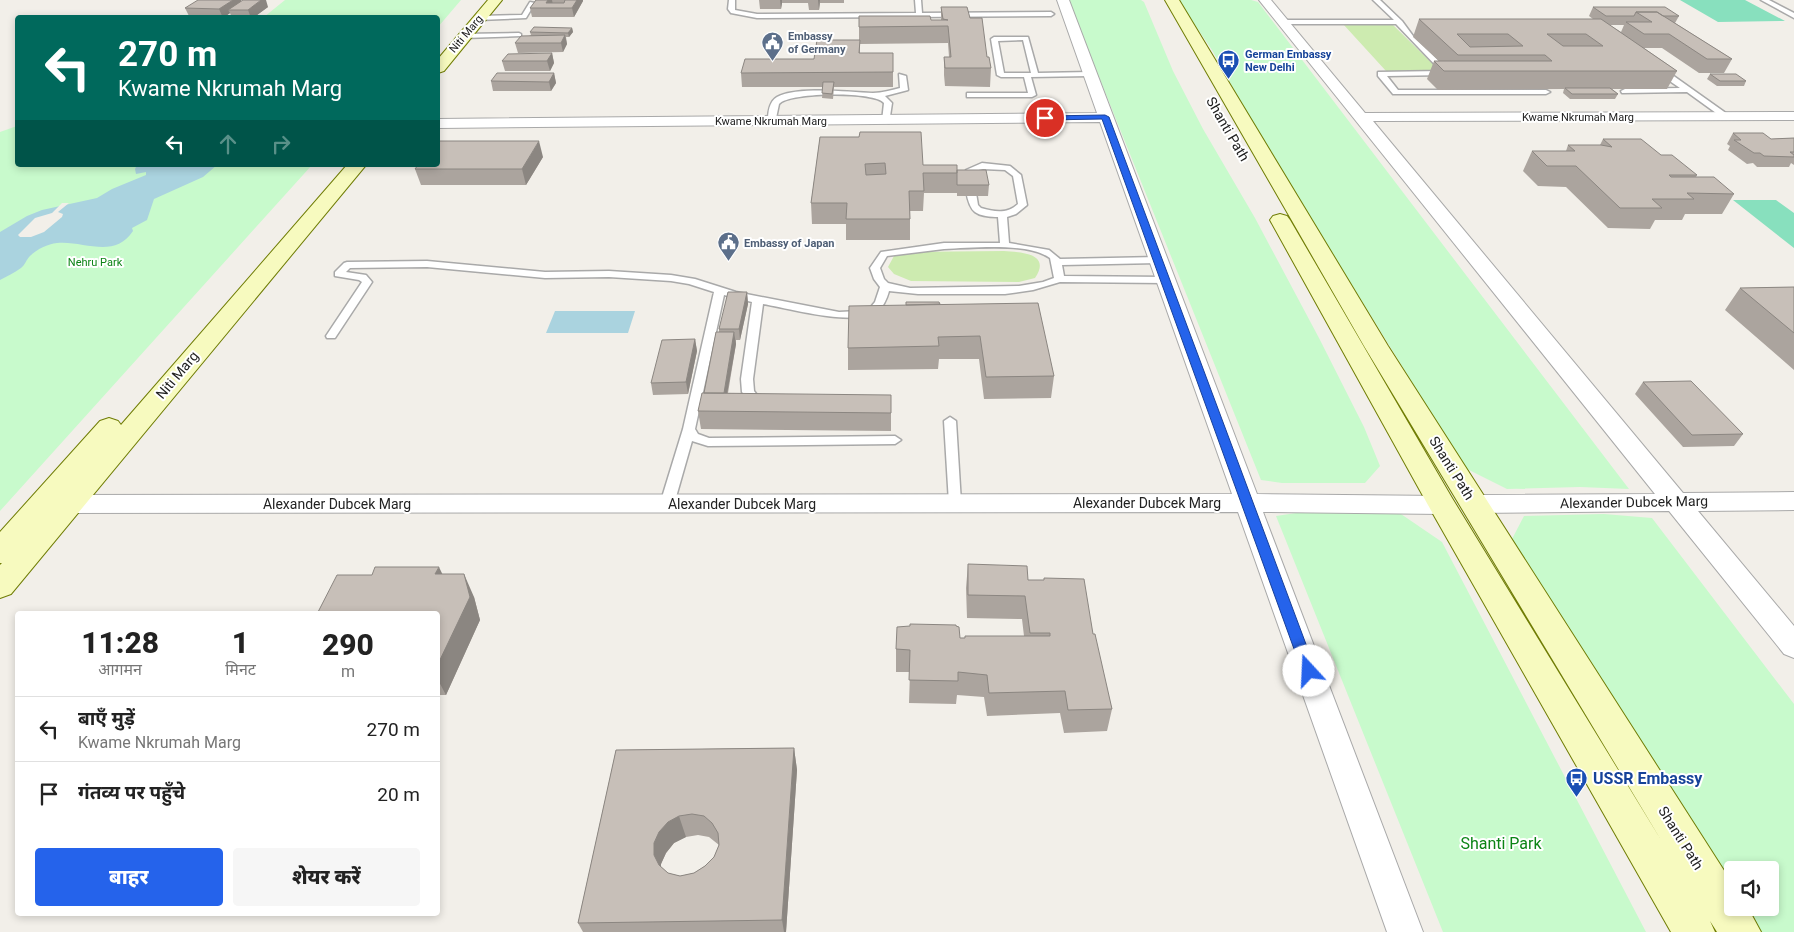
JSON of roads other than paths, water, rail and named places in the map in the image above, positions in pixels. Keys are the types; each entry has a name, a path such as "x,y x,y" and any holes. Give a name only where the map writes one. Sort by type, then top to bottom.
{"main road":[{"name":"Niti Marg","path":"442,41 479,0"},
{"name":"Niti Marg","path":"440,66 495,0"},
{"name":"Shanti Path","path":"1153,0 1442,505 1694,932"},
{"name":"Shanti Path","path":"1172,0 1376,346 1740,932"},
{"name":"Niti Marg","path":"0,552 330,167"},
{"name":"Niti Marg","path":"0,586 355,167"}],"street":[{"path":"1265,0 1674,502 1794,646"},
{"path":"1057,7 1090,74 1405,932"},
{"name":"Kwame Nkrumah Marg","path":"1362,117 1794,116"},
{"name":"Kwame Nkrumah Marg","path":"440,124 1105,117"},
{"name":"Alexander Dubcek Marg","path":"1474,504 1794,501"},
{"name":"Alexander Dubcek Marg","path":"41,504 1247,503 1442,505"}],"lane":[{"path":"732,0 731,9 734,12 757,16 920,15 1057,7"},
{"path":"918,0 920,15"},
{"path":"1376,0 1400,20 1399,23 1411,37 1447,73 1381,74 1396,92 1546,92"},
{"path":"1764,0 1794,16"},
{"path":"479,18 524,17 532,3"},
{"path":"1283,22 1399,23"},
{"path":"464,36 519,35"},
{"path":"970,95 1032,95 1031,75 1026,38 994,39 1001,75 1031,75 1090,74"},
{"path":"1648,62 1726,116"},
{"path":"772,120 772,110 779,99 786,96 796,94 876,95 904,90 902,76"},
{"path":"1625,91 1689,90"},
{"path":"876,95 884,98 888,103 886,120"},
{"path":"982,166 994,166 1006,168 1017,175 1024,205 1017,211 1002,216 978,210 974,205 970,170 982,166"},
{"path":"1002,216 1006,246"},
{"path":"1059,279 1056,262 1052,255 1040,250 1006,246 944,246 906,250 884,254 875,268 880,281 885,287 914,291 1012,290 1050,284 1059,279 1161,270"},
{"path":"1056,262 1161,270"},
{"path":"331,336 367,282 362,277 339,274 347,265 427,264 545,275 609,274 672,278 691,280 734,295 839,315 860,314 874,310 880,302 885,287"},
{"path":"666,504 689,428 720,290"},
{"path":"758,299 747,379 748,392 754,399 773,399"},
{"path":"950,420 955,503"},
{"path":"689,428 693,437 708,442 895,440"}],"water":[{"path":"136,167 215,167 203,177 154,199 147,220 132,228 133,231 125,240 117,245 98,247 67,243 50,244 36,251 21,268 0,280 0,232 27,216 42,210 97,198 112,189 146,175 146,172 136,174"},
{"path":"555,311 635,311 628,333 546,333"}],"place":[{"name":"Embassy of Germany","path":"772,61"},
{"name":"German Embassy New Delhi","path":"1229,79"},
{"name":"Embassy of Japan","path":"728,262"},
{"name":"USSR Embassy","path":"1577,797"}],"park label":[{"name":"Nehru Park","path":"95,262"},
{"name":"Shanti Park","path":"1501,843"}]}
